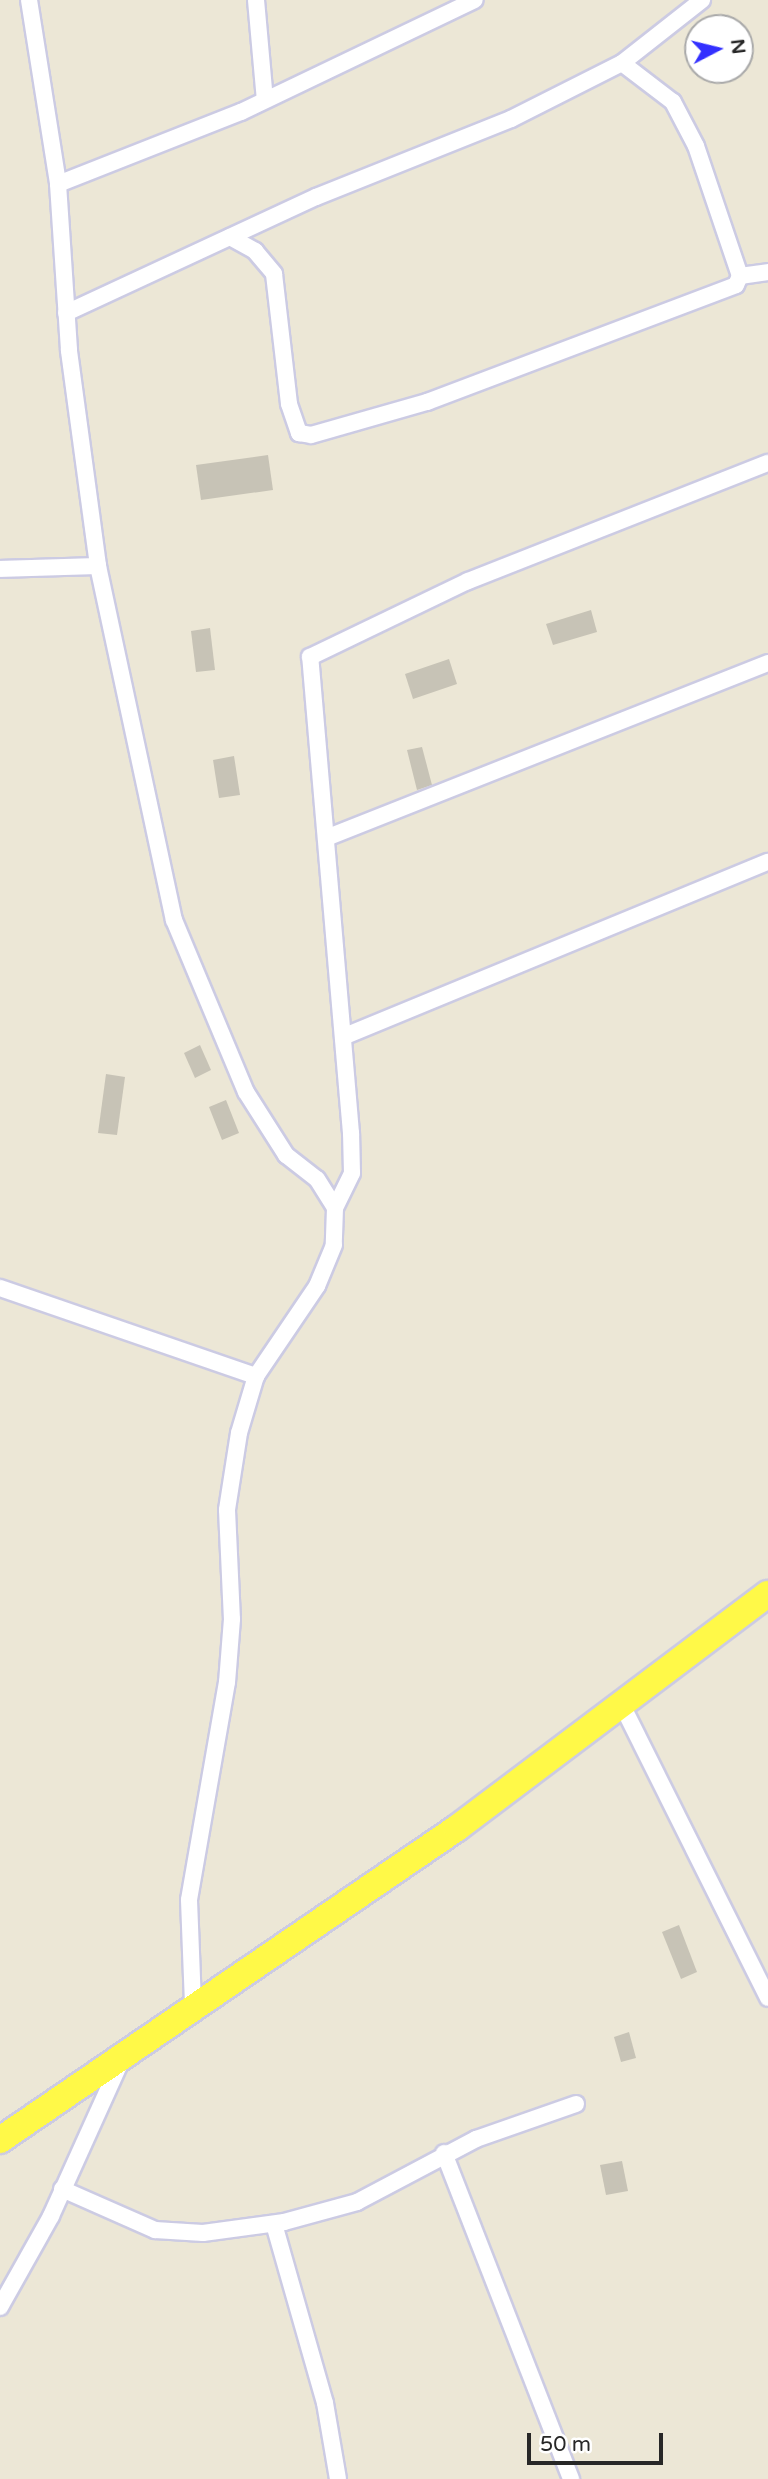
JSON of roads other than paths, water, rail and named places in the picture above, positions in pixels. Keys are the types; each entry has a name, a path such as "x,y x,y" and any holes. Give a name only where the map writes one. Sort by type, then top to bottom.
{"main road":[{"path":"0,2140 120,2063 193,2006 457,1828 623,1707 768,1594"}],"street":[{"path":"29,0 58,184 65,313 98,566 174,920 246,1093 286,1155 317,1179 335,1208"},
{"path":"256,0 265,100"},
{"path":"58,184 265,100 475,0"},
{"path":"65,313 230,237 512,119 622,63 702,0"},
{"path":"230,237 255,251 274,274 289,404 299,433 311,435 440,398 736,285 740,276 696,146 673,102 622,63"},
{"path":"740,276 768,272"},
{"path":"193,2006 189,1899 232,1619 227,1510 256,1376 317,1286 334,1245 335,1208 352,1173 345,1036 309,663 314,653 468,581 768,463"},
{"path":"0,569 98,566"},
{"path":"326,838 768,663"},
{"path":"345,1036 768,862"},
{"path":"0,1288 256,1376"},
{"path":"623,1707 768,1998"},
{"path":"0,2307 62,2189 120,2063"},
{"path":"62,2189 155,2230 203,2233 274,2224 357,2202 444,2153 576,2104"},
{"path":"444,2153 571,2479"},
{"path":"274,2224 326,2403 338,2479"}]}
